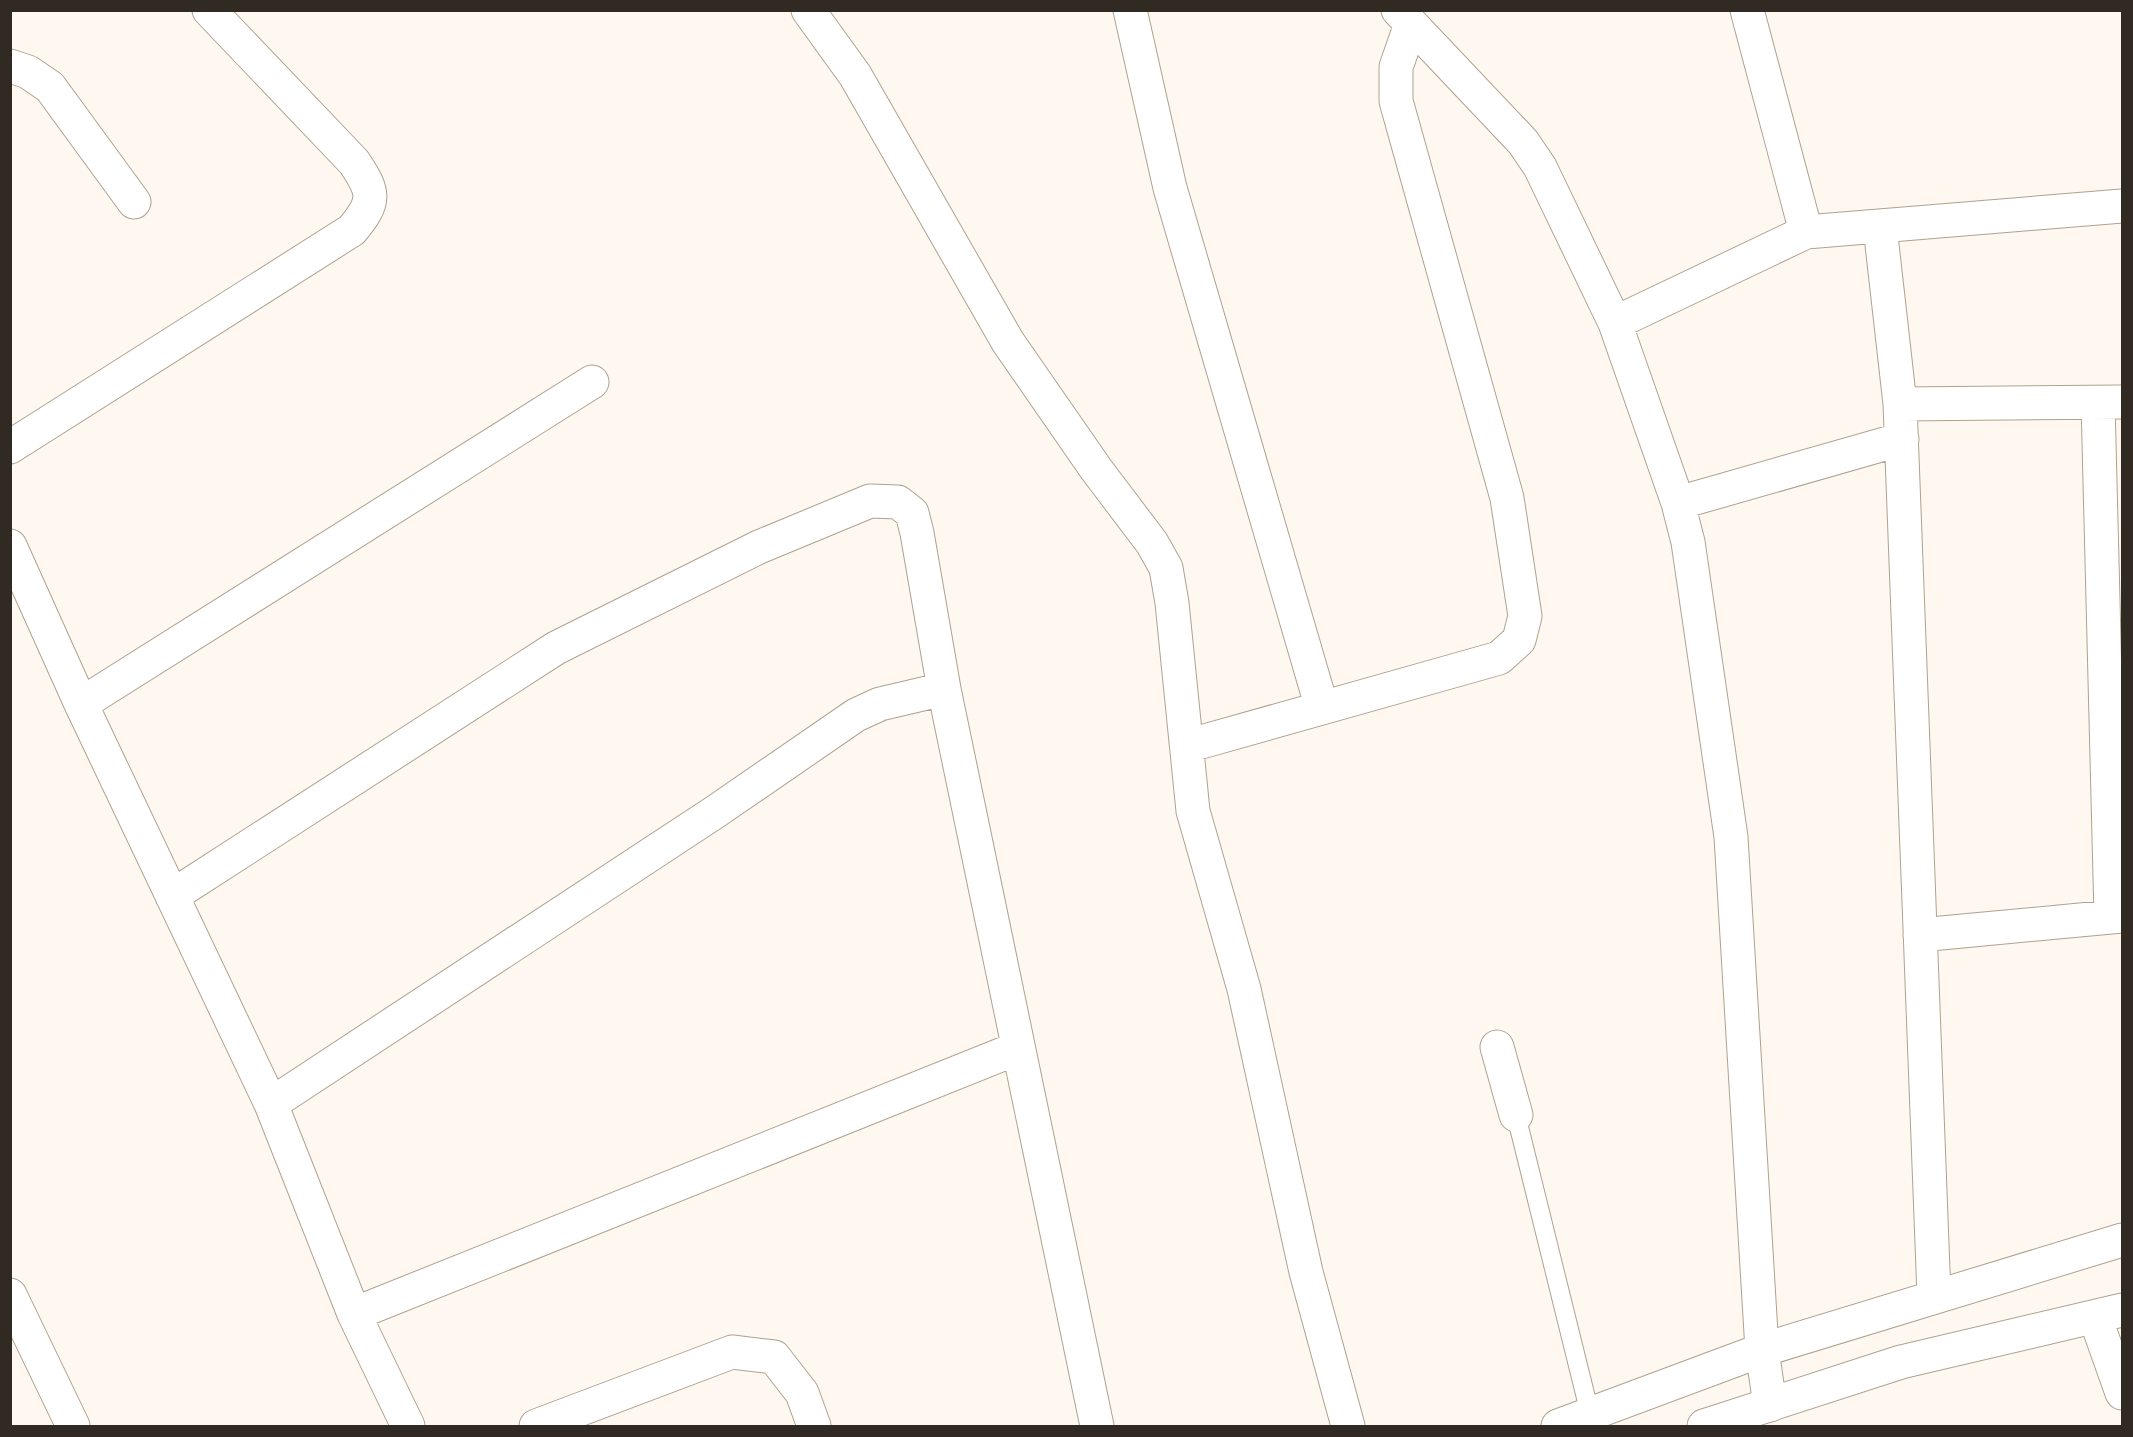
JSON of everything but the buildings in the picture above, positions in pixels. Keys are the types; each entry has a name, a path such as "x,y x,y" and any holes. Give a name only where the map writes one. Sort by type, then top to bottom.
{"street":[{"path":"10,447 352,230 369,209 369,183 354,162 209,10"},
{"path":"808,10 855,75 1008,342 1096,468 1152,543 1166,568 1193,811 1244,988 1306,1272 1348,1426"},
{"path":"1130,10 1170,188 1322,708"},
{"path":"1747,10 1806,232"},
{"path":"1187,746 1498,658 1519,639 1525,616 1507,498 1396,101 1396,67 1404,17"},
{"path":"1404,17 1523,142 1534,158 1615,323 1678,503 1688,542 1731,837 1762,1350 1770,1405"},
{"path":"10,66 28,72 50,87 134,202"},
{"path":"1615,323 1806,232 2122,206"},
{"path":"1880,226 1902,439 1934,1296"},
{"path":"81,704 592,382"},
{"path":"1900,404 2110,403 2117,916 1920,935"},
{"path":"1678,503 1902,439"},
{"path":"172,896 556,648 759,547 870,501 898,502 912,513 944,689 1097,1426"},
{"path":"10,546 81,704 271,1104 354,1314 408,1426"},
{"path":"271,1104 705,818 856,715 880,704 944,689"},
{"path":"1497,1047 1516,1115"},
{"path":"354,1314 1018,1048"},
{"path":"1558,1426 1762,1350 2122,1240"},
{"path":"13,1306 73,1426"},
{"path":"1704,1426 1901,1362 2109,1313 2122,1393"},
{"path":"536,1426 732,1352 774,1357 802,1393 814,1426"}],"lane":[{"path":"1516,1115 1590,1414"}]}
